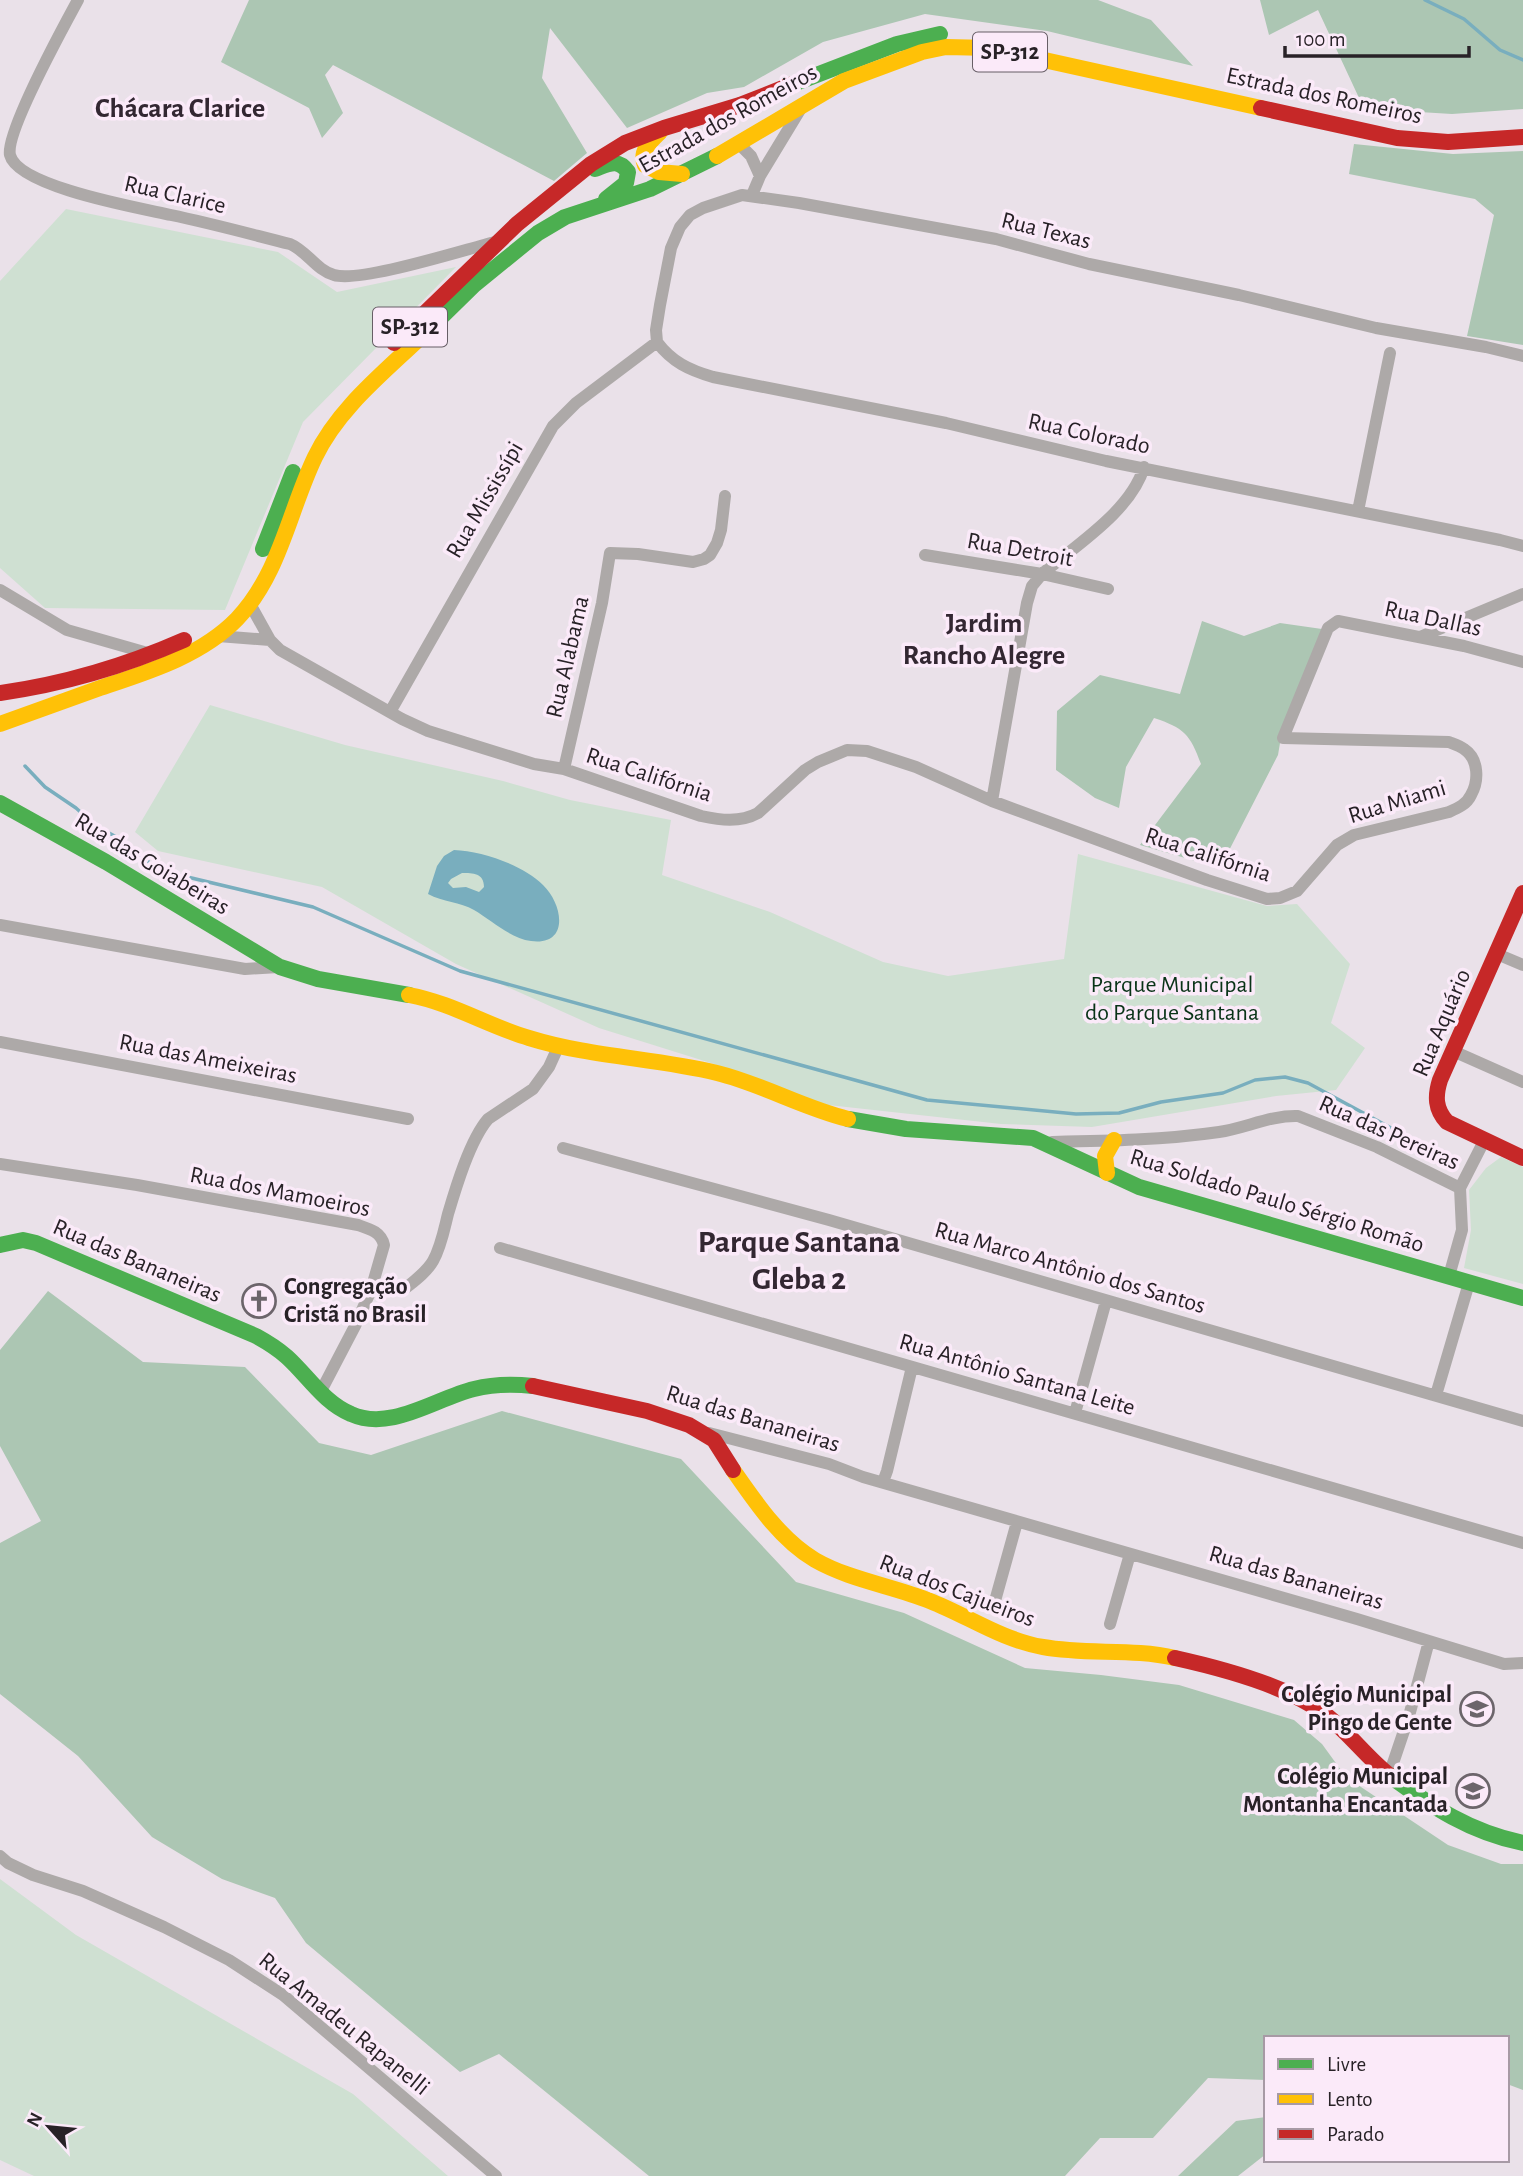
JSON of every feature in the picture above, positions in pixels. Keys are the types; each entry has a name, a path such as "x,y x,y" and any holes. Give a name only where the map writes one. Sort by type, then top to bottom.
{"main road":[{"name":"Estrada dos Romeiros","path":"0,693 101,671 152,654 192,636 209,624 239,595 260,559 302,452 330,408 347,388 498,241 591,164 625,143 664,128 740,105 897,44 945,33 1017,39 1399,124 1449,128 1523,123"},
{"name":"Estrada dos Romeiros","path":"0,724 161,666 199,648 235,621 250,604 273,565 315,456 341,415 509,255 552,225 683,174 844,81 922,52 969,46 1014,52 1397,138 1448,142 1523,137"},
{"path":"664,128 643,149 644,162 656,172 683,174"},
{"path":"577,176 613,162 623,166 628,172 626,183 599,205"},
{"name":"Rua das Goiabeiras","path":"0,803 106,862 280,967"},
{"name":"Rua Aquário","path":"1484,1141 1441,1117 1435,1103 1436,1094 1523,893"},
{"name":"Rua Soldado Paulo Sérgio Romão","path":"280,967 307,977 436,1001 527,1037 597,1055 667,1063 720,1074 744,1081 807,1108 866,1123 1033,1138 1139,1187 1523,1298"},
{"path":"1107,1173 1105,1156 1114,1140"},
{"path":"1484,1141 1523,1158"},
{"name":"Rua das Bananeiras","path":"0,1245 23,1240 36,1243 251,1334 276,1348 320,1393 348,1414 363,1419 375,1420 469,1390 517,1385 663,1414 703,1431"},
{"name":"Rua dos Cajueiros","path":"703,1431 714,1440 778,1530 794,1546 814,1559 848,1574 931,1602 983,1627 1032,1645 1176,1657 1278,1690 1316,1707 1334,1719 1369,1758 1440,1812 1467,1827 1523,1843"}],"street":[{"name":"Rua Clarice","path":"78,0 54,42 12,136 12,160 29,175 75,192 290,244 304,252 323,271 342,277 372,273 498,241"},
{"path":"752,195 760,176 804,104"},
{"path":"739,144 751,156 760,176"},
{"name":"Rua Texas","path":"657,342 656,330 664,282 671,248 680,227 690,215 703,208 736,195 752,195 996,239 1089,264 1239,295 1376,328 1523,356"},
{"name":"Rua Colorado","path":"657,342 665,353 682,367 713,377 946,423 1106,461 1523,546"},
{"name":"Rua Mississípi","path":"390,712 553,426 576,403 657,342"},
{"path":"1358,512 1390,353"},
{"path":"992,801 1032,586 1117,511 1137,487 1144,467"},
{"name":"Rua Alabama","path":"564,769 602,603 610,553 693,562 704,559 710,555 717,543 725,496"},
{"name":"Rua Detroit","path":"925,555 1108,589"},
{"path":"0,590 67,630 152,654"},
{"path":"1420,637 1523,594"},
{"name":"Rua Califórnia","path":"250,604 270,640 280,650 428,731 534,764 564,769 701,816 723,820 750,818 818,762 847,750 867,751 916,767 992,801 1267,899 1289,895"},
{"name":"Rua Dallas","path":"1283,738 1328,628 1339,621 1523,662"},
{"path":"218,636 270,640"},
{"name":"Rua Miami","path":"1283,738 1443,741 1465,749 1471,755 1477,775 1471,796 1462,805 1449,812 1354,835 1337,845 1297,891 1289,895"},
{"name":"Rua Soldado Paulo Sérgio Romão","path":"0,925 245,969 280,967"},
{"path":"243,945 245,969"},
{"path":"1497,954 1523,965"},
{"name":"Rua das Ameixeiras","path":"0,1041 408,1119"},
{"path":"402,1291 433,1261 458,1183 484,1124 534,1089 549,1067 559,1045"},
{"path":"1454,1051 1523,1082"},
{"name":"Rua das Pereiras","path":"1045,1142 1220,1132 1284,1116 1298,1116 1377,1147 1460,1188 1462,1230 1449,1276"},
{"path":"1460,1188 1484,1141"},
{"name":"Rua Marco Antônio dos Santos","path":"563,1148 841,1223 1523,1421"},
{"name":"Rua dos Mamoeiros","path":"0,1164 137,1185 358,1225 376,1232 384,1245 371,1290 320,1393"},
{"name":"Rua Antônio Santana Leite","path":"500,1248 1523,1544"},
{"path":"1436,1395 1469,1283"},
{"path":"1075,1413 1106,1301"},
{"path":"883,1482 912,1367"},
{"name":"Rua das Bananeiras","path":"703,1431 829,1464 863,1477 1504,1664 1523,1663"},
{"path":"995,1601 1017,1522"},
{"path":"1110,1624 1130,1554"},
{"path":"1389,1775 1409,1716 1429,1641"},
{"name":"Rua Amadeu Rapanelli","path":"0,1856 33,1875 83,1891 229,1959 283,1995 496,2176"}],"green space":[{"path":"249,0 1098,0 1151,20 1193,66 1047,31 925,14 823,42 744,87 707,93 627,128 550,28 542,78 587,153 554,181 333,65 325,75 343,113 322,138 309,108 221,62"},
{"path":"1260,0 1523,0 1523,109 1452,114 1403,111 1360,100 1318,10 1269,35"},
{"path":"1354,144 1453,154 1523,151 1523,345 1467,336 1494,215 1475,199 1349,174"},
{"path":"66,209 278,252 337,292 456,267 303,422 225,610 45,608 0,568 0,281"},
{"path":"1202,621 1244,636 1280,623 1322,629 1283,725 1278,755 1220,868 1140,845 1201,764 1189,739 1179,729 1154,718 1126,767 1119,808 1095,798 1056,770 1057,711 1100,675 1180,694"},
{"name":"Parque Municipal do Parque Santana","path":"210,705 345,745 503,781 570,800 671,820 662,875 770,912 883,962 948,976 1064,959 1078,854 1267,906 1297,904 1350,964 1331,1023 1365,1048 1336,1090 1276,1096 1092,1127 1001,1124 810,1103 714,1064 599,1028 456,964 322,887 158,851 135,832"},
{"path":"1501,1157 1523,1167 1523,1284 1464,1268 1471,1230 1469,1190 1486,1168"},
{"path":"48,1291 143,1362 245,1367 319,1443 371,1455 502,1411 681,1459 796,1582 904,1613 1025,1668 1179,1685 1294,1720 1322,1744 1346,1777 1448,1845 1501,1864 1523,1864 1523,2090 1509,2085 1509,2036 1264,2036 1264,2080 1208,2078 1153,2138 1100,2138 1065,2176 649,2176 499,2054 460,2072 306,1943 275,1898 222,1879 152,1837 78,1756 0,1694 0,1543 41,1521 0,1446 0,1350"},
{"path":"0,1879 76,1935 353,2094 448,2176 34,2176 0,2160"},
{"path":"1264,2117 1264,2156 1238,2176 1178,2176 1236,2121"}],"water":[{"path":"454,850 477,853 502,860 525,871 543,885 555,902 559,922 557,930 552,937 544,941 523,939 508,933 469,907 428,894 437,866 444,856","holes":["462,873 477,875 484,882 484,887 479,892 466,887 453,888 448,883"]}],"waterway":[{"path":"1425,0 1464,19 1500,50 1523,60"},
{"path":"25,766 45,787 76,808 96,826 122,840 150,863 179,875 313,907 460,971 927,1100 1076,1114 1119,1113 1161,1102 1223,1093 1255,1080 1285,1077 1308,1083 1428,1148"}],"traffic: fast":[{"path":"793,84 897,44 940,34"},
{"path":"424,334 474,285 538,233 565,217 650,189 717,156"},
{"path":"595,169 617,164 628,172 626,183 606,199"},
{"path":"263,549 293,472"},
{"path":"0,803 106,862 280,967 318,979 409,995"},
{"path":"848,1119 906,1129 1033,1138 1139,1187 1523,1298"},
{"path":"0,1245 23,1240 36,1243 256,1336 287,1357 341,1409 366,1418 382,1419 413,1412 481,1387 533,1386"},
{"path":"1389,1775 1452,1817 1486,1832 1523,1843"}],"traffic: slow":[{"path":"717,156 844,81 922,52 946,47 990,48 1261,108"},
{"path":"660,132 645,151 645,165 659,172 682,174"},
{"path":"0,724 137,676 190,653 223,632 252,601 264,582 306,478 325,439 364,391 424,334"},
{"path":"409,995 440,1003 529,1038 575,1049 717,1073 848,1119"},
{"path":"1107,1173 1105,1156 1114,1140"},
{"path":"733,1470 780,1531 802,1551 828,1567 930,1601 1028,1644 1076,1651 1142,1653 1175,1658"}],"traffic: jam":[{"path":"394,343 517,224 591,164 625,143 740,105 793,84"},
{"path":"1261,108 1397,138 1448,142 1523,137"},
{"path":"0,693 94,673 184,640"},
{"path":"1523,893 1437,1091 1438,1107 1447,1122 1523,1158"},
{"path":"533,1386 647,1411 689,1425 714,1440 733,1470"},
{"path":"1175,1658 1252,1679 1307,1702 1331,1719 1389,1775"}],"place":[{"name":"Congregação Cristã no Brasil","path":"259,1301"},
{"name":"Colégio Municipal Pingo de Gente","path":"1477,1709"},
{"name":"Colégio Municipal Montanha Encantada","path":"1473,1791"}],"district":[{"name":"Chácara Clarice","path":"180,109"},
{"name":"Jardim Rancho Alegre","path":"984,640"},
{"name":"Parque Santana Gleba 2","path":"799,1260"}]}
